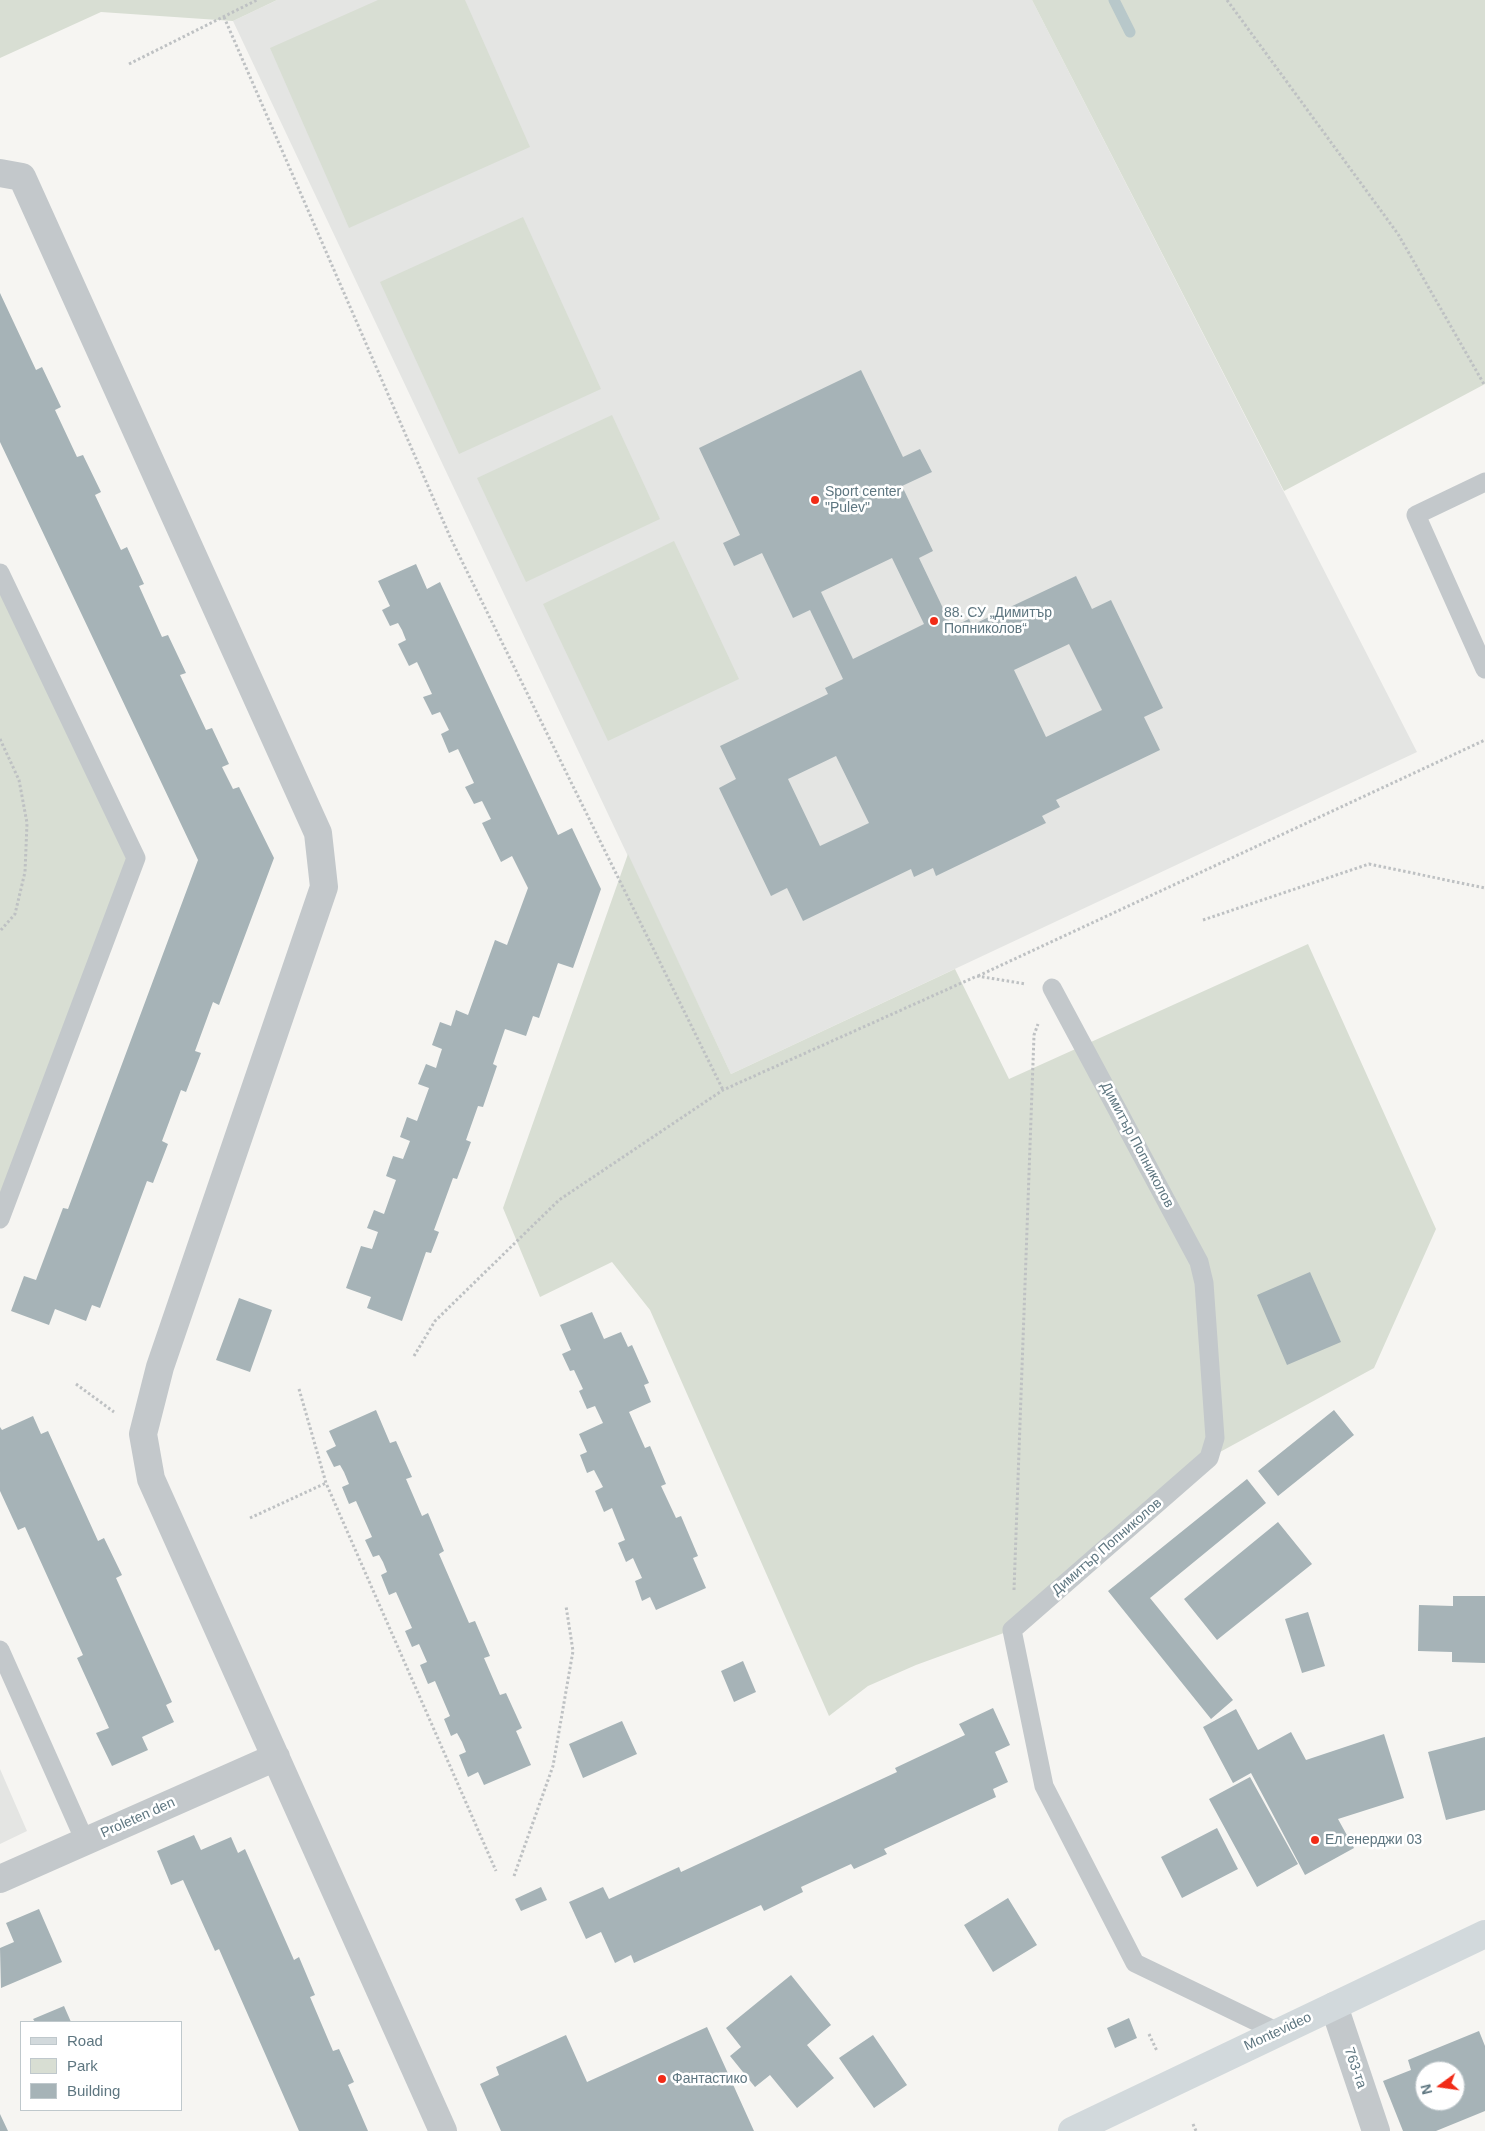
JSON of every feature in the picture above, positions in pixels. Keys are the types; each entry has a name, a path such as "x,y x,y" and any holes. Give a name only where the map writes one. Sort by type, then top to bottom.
{"street":[{"path":"0,173 22,177 318,833 324,887 160,1367 143,1434 151,1479 443,2131"},
{"name":"Proleten den","path":"0,1879 276,1757"},
{"name":"Montevideo","path":"1072,2131 1485,1934"},
{"name":"763-та","path":"1334,2006 1376,2131"}],"lane":[{"path":"1484,487 1416,515 1485,669"},
{"path":"0,573 136,858 0,1219"},
{"name":"Димитър Попниколов","path":"1012,1630 1209,1458 1214,1438 1204,1283 1199,1262 1052,988"},
{"path":"1012,1630 1044,1786 1135,1963 1278,2032"},
{"path":"0,1650 84,1841"}],"path":[{"path":"129,64 257,0"},
{"path":"1227,0 1398,234 1485,386"},
{"path":"224,16 451,538 723,1090"},
{"path":"0,739 19,780 28,823 25,872 15,914 0,931"},
{"path":"414,1356 435,1321 558,1200 723,1090 977,976 1485,740"},
{"path":"1203,920 1368,864 1485,888"},
{"path":"977,976 1052,988 1034,1035 1012,1630"},
{"path":"76,1384 143,1434"},
{"path":"299,1389 326,1482 496,1871"},
{"path":"250,1518 326,1482"},
{"path":"514,1876 553,1766 573,1651 566,1606"},
{"path":"1149,2034 1157,2051"},
{"path":"1193,2124 1196,2131"}],"shaded area":[{"name":"88. СУ „Димитър Попниколов“","path":"277,0 1032,0 1417,752 731,1074 233,21"},
{"path":"0,1769 27,1831 0,1844"}],"green space":[{"path":"0,0 277,0 233,21 101,12 0,58"},
{"path":"378,0 465,0 530,147 349,228 270,48"},
{"path":"1032,0 1485,0 1485,384 1284,491"},
{"path":"523,217 601,389 459,454 380,282"},
{"path":"612,415 660,519 526,582 477,478"},
{"path":"674,541 739,679 608,741 543,604"},
{"path":"0,573 136,858 0,1219"},
{"path":"628,854 731,1074 955,969 1009,1079 1308,944 1436,1229 1374,1368 1209,1458 1012,1630 916,1665 868,1686 829,1716 650,1310 612,1262 540,1297 503,1208"}],"building":[{"path":"0,293 36,370 42,367 61,407 55,410 77,457 83,455 101,492 95,495 121,550 127,547 144,584 139,586 162,637 168,635 186,673 180,675 206,730 212,728 229,764 222,767 233,789 239,787 274,858 219,1005 213,1002 195,1051 201,1053 186,1092 181,1090 162,1141 168,1144 153,1183 147,1181 100,1308 92,1305 86,1321 55,1309 49,1325 11,1311 24,1276 36,1280 63,1208 68,1209 198,860 0,442"},
{"path":"861,370 903,457 920,449 932,472 902,486 933,551 919,558 952,627 969,619 972,625 1076,576 1092,609 1111,600 1163,708 1144,717 1160,750 1056,800 1060,807 1042,816 1046,823 936,876 933,868 914,877 911,869 803,921 787,888 771,896 719,788 736,779 720,746 828,694 825,688 843,679 810,610 793,618 762,553 734,566 723,543 740,535 699,448","holes":["892,558 924,624 853,659 821,592","1069,644 1102,710 1046,737 1014,670","836,756 869,823 820,846 788,779"]},
{"path":"416,564 427,589 440,582 558,835 572,828 601,889 573,968 558,963 539,1018 533,1016 526,1036 505,1029 493,1064 497,1066 483,1107 478,1106 466,1140 471,1142 457,1179 453,1178 434,1230 439,1232 431,1253 426,1252 402,1321 367,1308 371,1297 346,1288 361,1246 372,1249 378,1232 367,1228 374,1210 384,1214 396,1180 386,1176 393,1156 403,1159 410,1141 400,1137 407,1117 417,1121 429,1088 418,1084 426,1064 436,1068 442,1049 432,1045 440,1022 451,1026 456,1010 468,1015 495,940 507,945 528,888 512,856 501,862 482,823 491,819 482,801 474,804 465,787 474,783 458,749 449,753 441,734 449,730 440,712 432,715 423,697 432,694 417,662 409,666 398,644 406,640 402,630 398,623 390,626 382,610 390,606 378,581"},
{"path":"1310,1272 1341,1342 1287,1365 1257,1295"},
{"path":"239,1298 272,1310 250,1372 216,1360"},
{"path":"592,1312 604,1339 621,1332 628,1347 632,1345 649,1383 644,1385 651,1402 629,1412 645,1448 650,1446 666,1484 661,1486 676,1518 681,1516 698,1556 693,1558 706,1588 656,1610 650,1597 642,1601 635,1581 642,1578 633,1558 626,1562 618,1543 625,1540 612,1508 604,1512 595,1491 603,1487 594,1470 587,1473 580,1455 587,1452 579,1434 603,1423 595,1406 587,1409 579,1391 583,1389 574,1370 570,1371 562,1354 571,1350 560,1325"},
{"path":"376,1410 390,1443 396,1441 412,1477 406,1479 422,1516 428,1513 444,1551 439,1554 469,1623 475,1621 490,1656 484,1658 500,1695 506,1693 522,1728 516,1731 531,1765 484,1785 478,1772 468,1777 459,1755 466,1752 462,1742 457,1733 451,1736 444,1719 450,1716 435,1681 428,1684 420,1665 427,1662 419,1644 412,1647 405,1631 412,1628 396,1592 389,1595 381,1575 387,1572 379,1555 373,1557 365,1540 372,1537 356,1501 349,1504 342,1487 349,1484 344,1472 340,1465 334,1467 326,1451 336,1446 329,1431"},
{"path":"1334,1410 1354,1435 1278,1496 1258,1471"},
{"path":"33,1416 41,1434 48,1431 98,1541 104,1538 122,1575 116,1578 172,1702 166,1705 174,1722 142,1737 148,1750 112,1766 96,1733 109,1728 77,1658 83,1655 25,1527 18,1530 0,1491 0,1427 2,1430"},
{"path":"1247,1479 1266,1503 1150,1598 1233,1700 1211,1719 1108,1591"},
{"path":"1278,1522 1312,1564 1217,1640 1184,1599"},
{"path":"1453,1596 1485,1596 1485,1663 1452,1662 1452,1652 1418,1651 1419,1605 1453,1606"},
{"path":"1308,1612 1325,1666 1302,1673 1285,1619"},
{"path":"743,1661 756,1692 734,1702 721,1671"},
{"path":"993,1708 1010,1745 995,1752 1008,1782 993,1789 996,1797 884,1849 887,1854 854,1869 851,1864 801,1887 803,1892 764,1911 761,1905 634,1963 631,1955 615,1963 601,1932 586,1939 569,1902 603,1887 609,1899 679,1867 681,1872 897,1772 895,1768 965,1735 959,1724"},
{"path":"1236,1709 1258,1750 1291,1732 1306,1760 1384,1734 1404,1798 1338,1819 1354,1848 1305,1875 1251,1773 1233,1783 1203,1727"},
{"path":"622,1721 637,1754 583,1778 569,1744"},
{"path":"1485,1737 1485,1810 1446,1820 1428,1752"},
{"path":"1250,1777 1298,1864 1257,1887 1209,1799"},
{"path":"1217,1828 1238,1869 1182,1898 1161,1857"},
{"path":"194,1835 201,1850 231,1837 238,1853 245,1849 294,1960 299,1957 315,1995 310,1997 333,2051 339,2049 354,2082 348,2085 368,2131 299,2131 219,1949 215,1951 183,1880 171,1885 157,1851"},
{"path":"541,1887 547,1900 521,1911 515,1899"},
{"path":"1008,1898 1037,1945 993,1972 964,1925"},
{"path":"39,1909 62,1962 1,1988 0,1948 14,1942 6,1923"},
{"path":"791,1975 831,2025 807,2045 834,2078 797,2108 770,2075 755,2087 730,2056 741,2047 726,2028"},
{"path":"64,2006 71,2021 34,2021 33,2019"},
{"path":"1129,2018 1137,2038 1115,2048 1107,2028"},
{"name":"Фантастико","path":"707,2027 754,2131 501,2131 480,2084 499,2075 496,2067 566,2035 587,2082"},
{"path":"1479,2031 1485,2046 1485,2111 1436,2131 1403,2131 1383,2081 1411,2070 1408,2060"},
{"path":"873,2035 907,2085 874,2108 839,2058"},
{"path":"0,2114 8,2131 0,2131"}],"waterway":[{"path":"1114,0 1130,32"}],"place":[{"name":"Sport center \"Pulev\"","path":"815,500"},
{"name":"88. СУ „Димитър Попниколов“","path":"934,621"},
{"name":"Ел енерджи 03","path":"1315,1840"},
{"name":"Фантастико","path":"662,2079"}]}
